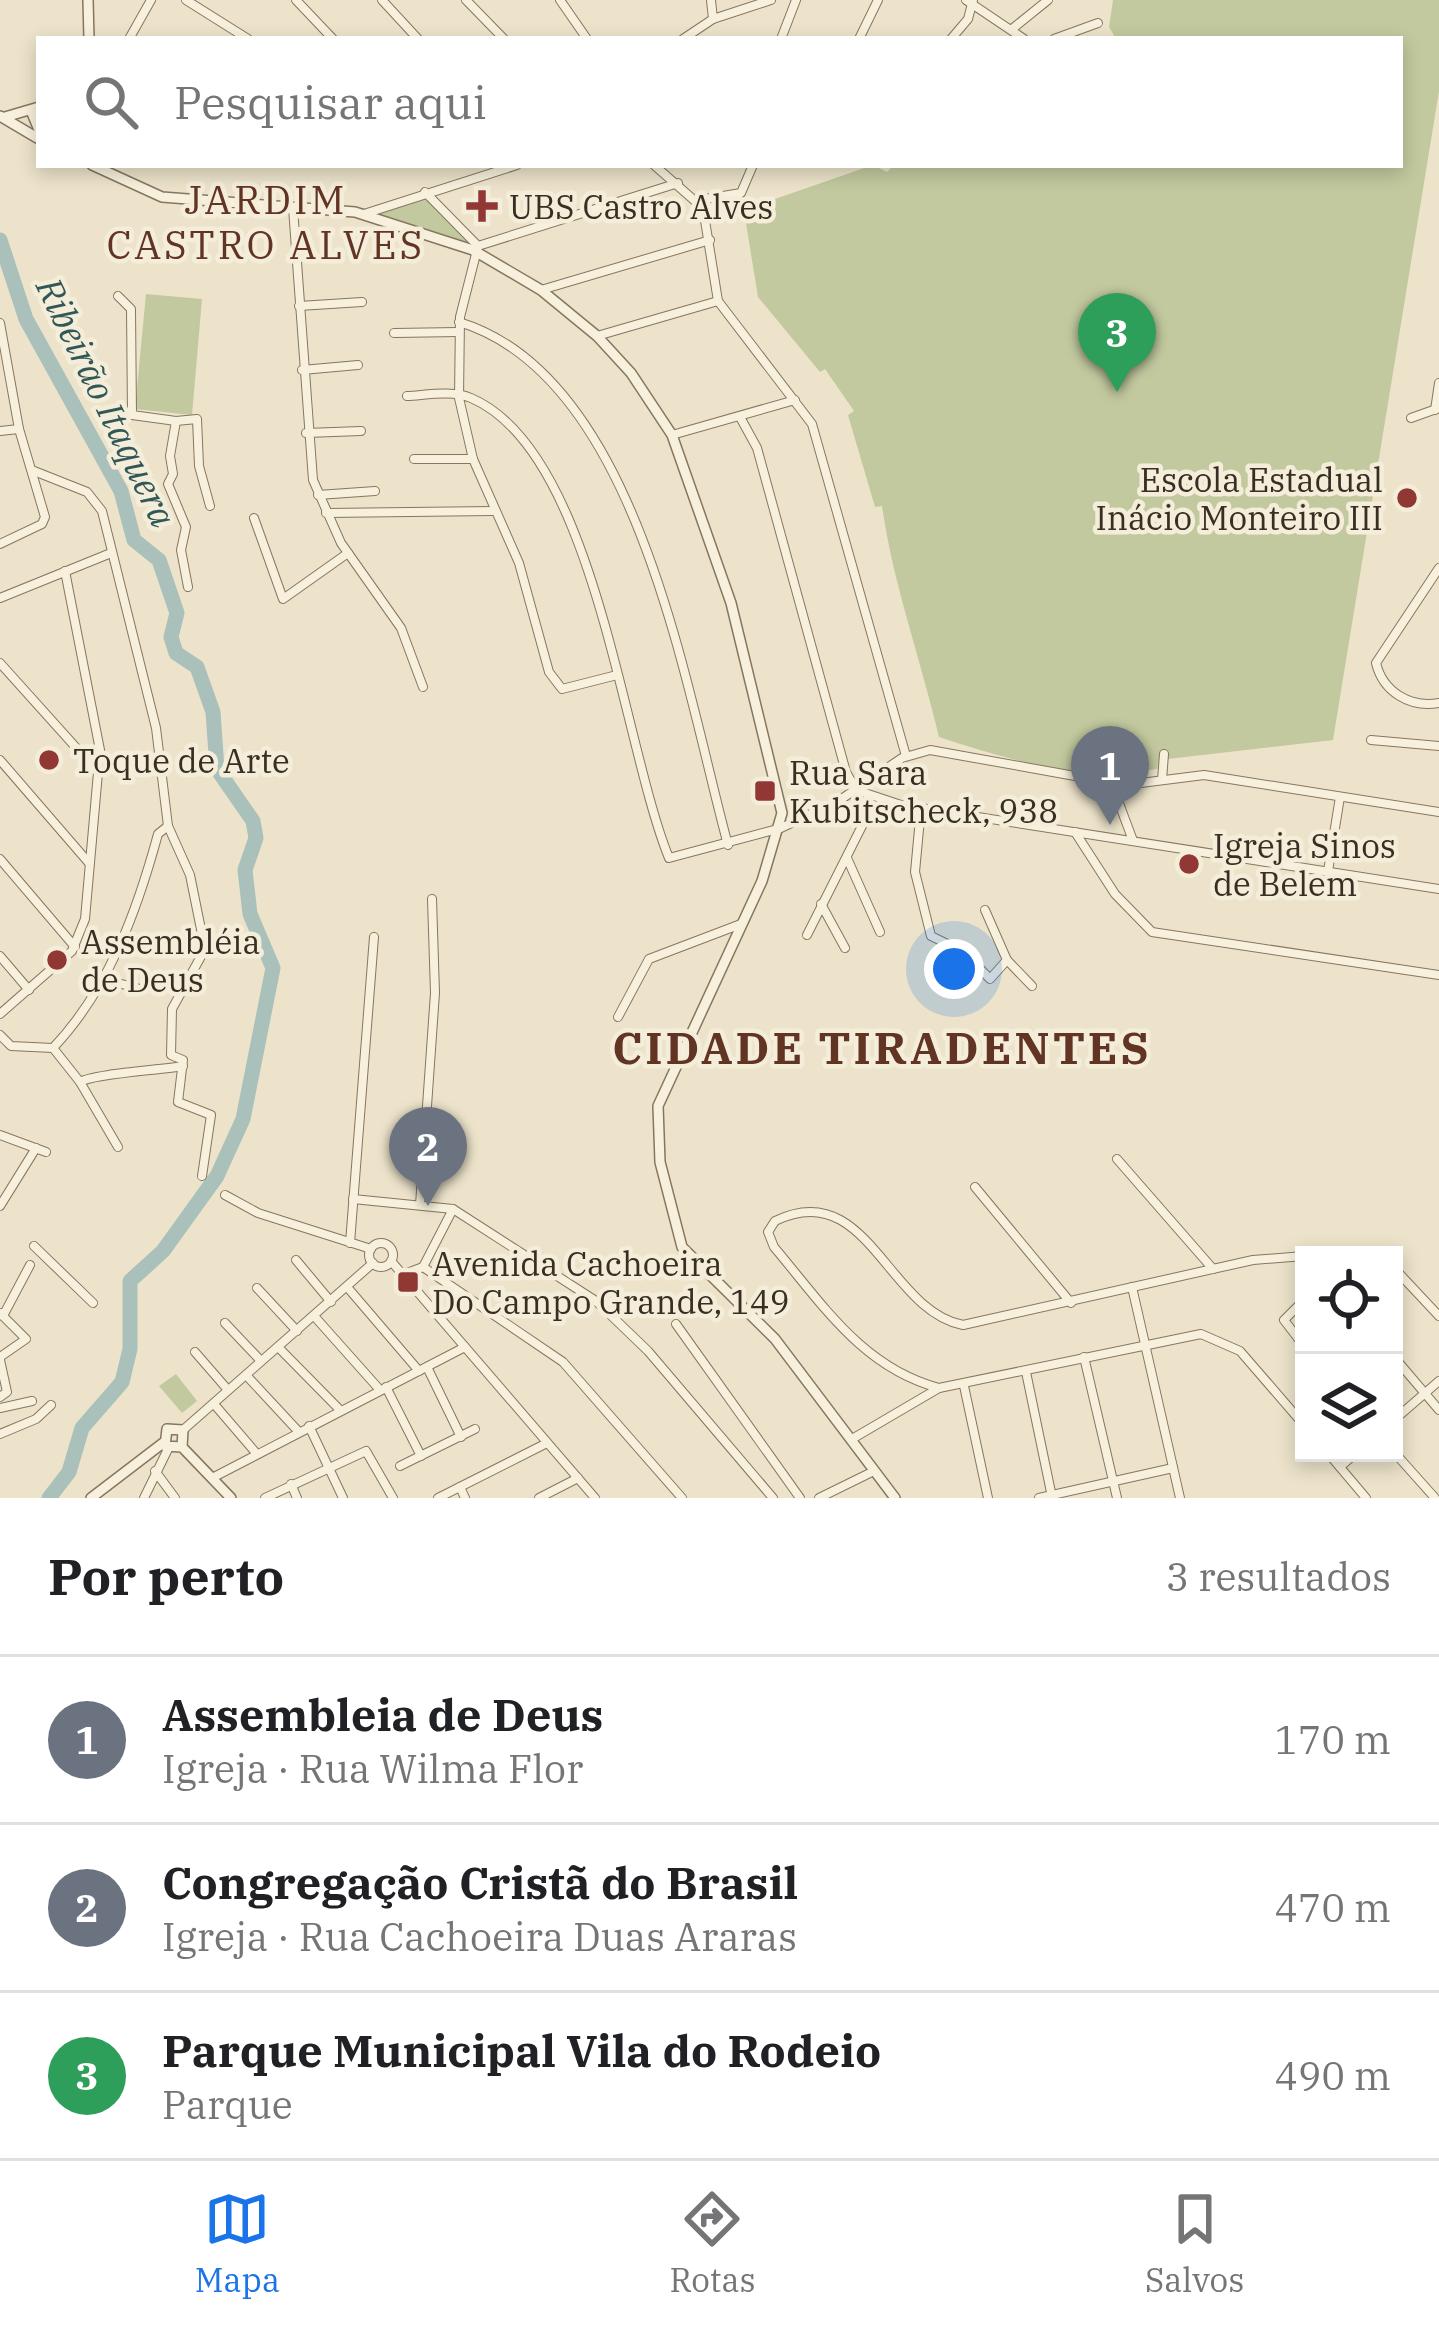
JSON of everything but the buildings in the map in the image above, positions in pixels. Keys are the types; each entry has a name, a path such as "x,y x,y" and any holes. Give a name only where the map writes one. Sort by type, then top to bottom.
{"street":[{"path":"88,0 89,36"},
{"path":"131,36 151,0"},
{"path":"186,0 243,36"},
{"path":"296,0 330,36"},
{"path":"382,0 415,36"},
{"path":"466,0 501,36"},
{"path":"560,0 585,36"},
{"path":"711,0 713,20"},
{"path":"688,36 713,20 771,0"},
{"path":"782,36 796,0"},
{"path":"861,36 878,0"},
{"path":"1012,28 1048,0"},
{"path":"954,36 968,19 970,1 1021,36"},
{"path":"1062,36 1097,23"},
{"path":"1,116 35,110"},
{"path":"1,116 36,133"},
{"path":"99,168 162,197 364,214 475,248 541,290 596,336 631,373 672,435 731,603 780,787 781,827 658,1106 660,1162 682,1247 775,1339 895,1498"},
{"path":"364,214 507,168"},
{"path":"659,168 698,200 710,240 718,301 817,435 907,756"},
{"path":"698,200 741,193 752,168"},
{"path":"475,248 678,183"},
{"path":"425,192 475,248"},
{"path":"293,208 306,433 318,495 348,553 401,628 423,687"},
{"path":"541,290 710,240"},
{"path":"475,248 459,327 459,394 473,459 519,563 554,683 562,688 617,675"},
{"path":"118,296 131,309 132,415 197,419 199,466 210,506"},
{"path":"596,336 718,301"},
{"path":"298,305 362,302"},
{"path":"0,323 20,429 45,520 0,544"},
{"path":"394,333 459,327 490,334 540,373 583,418 613,466 642,534 728,845"},
{"path":"302,370 358,365"},
{"path":"1411,418 1437,409 1439,383"},
{"path":"407,396 459,394 482,404 505,425 562,500 580,544 669,858 781,827 856,790 907,756 953,751 1020,770 1111,782 1204,775 1439,812"},
{"path":"672,435 795,400"},
{"path":"740,417 757,448 856,790 871,798 921,808 1439,889"},
{"path":"176,421 168,484 186,527 182,550 188,587"},
{"path":"0,431 20,429"},
{"path":"306,433 361,430"},
{"path":"414,459 473,459"},
{"path":"34,471 95,499 156,728 168,826 190,875 205,950 168,1020 169,1050 183,1066 178,1102 212,1114 202,1176"},
{"path":"318,495 375,491"},
{"path":"325,513 493,511"},
{"path":"254,518 283,599 348,553"},
{"path":"0,528 11,540"},
{"path":"0,598 111,553"},
{"path":"1439,568 1376,663 1382,680 1402,699 1439,703"},
{"path":"0,1015 75,946 85,919 99,773 98,734 65,571"},
{"path":"0,663 99,773"},
{"path":"1371,740 1439,746"},
{"path":"1162,780 1164,754"},
{"path":"0,760 90,864"},
{"path":"1111,782 1132,840"},
{"path":"1328,871 1340,797"},
{"path":"807,935 871,798"},
{"path":"921,808 915,872 931,936 964,952 988,979 1007,960"},
{"path":"53,1048 102,979 126,933 158,834 168,826"},
{"path":"1074,831 1115,894 1152,932 1439,975"},
{"path":"846,857 880,932"},
{"path":"0,859 75,946"},
{"path":"420,1205 435,993 433,899"},
{"path":"820,904 844,948"},
{"path":"985,910 1007,960 1032,986"},
{"path":"618,1017 649,959 742,923"},
{"path":"350,1243 374,937"},
{"path":"0,956 29,990"},
{"path":"102,979 137,988"},
{"path":"0,1036 11,1046 53,1048 80,1082 118,1147"},
{"path":"80,1082 92,1074 122,1078 183,1066"},
{"path":"0,1135 41,1150 0,1206"},
{"path":"1118,1159 1213,1269"},
{"path":"975,1187 1071,1303"},
{"path":"225,1196 259,1213 350,1243 371,1249 384,1244 392,1250 391,1261 595,1498"},
{"path":"353,1199 453,1209 613,1314 773,1498"},
{"path":"403,1275 423,1267 453,1209"},
{"path":"1295,1255 971,1324 953,1323 930,1311 873,1246 836,1215 808,1210 770,1226 773,1246 878,1362 902,1378 939,1388 964,1386 1201,1334 1229,1342 1295,1415"},
{"path":"34,1246 93,1303"},
{"path":"371,1249 373,1263"},
{"path":"296,1260 331,1302"},
{"path":"373,1263 383,1266 391,1261"},
{"path":"182,1447 183,1430 373,1263"},
{"path":"0,1397 7,1392 0,1358 26,1339 1,1315 29,1264"},
{"path":"423,1267 563,1362 682,1498"},
{"path":"1403,1278 1439,1316"},
{"path":"1132,1287 1180,1498"},
{"path":"257,1288 297,1331"},
{"path":"348,1288 423,1369 460,1437"},
{"path":"315,1317 383,1388 421,1456"},
{"path":"225,1323 261,1361"},
{"path":"676,1324 800,1498"},
{"path":"278,1347 340,1410"},
{"path":"214,1477 465,1347"},
{"path":"195,1352 228,1390"},
{"path":"1084,1357 1117,1498"},
{"path":"1403,1368 1439,1410"},
{"path":"1026,1372 1052,1497"},
{"path":"246,1375 298,1431"},
{"path":"1403,1412 1439,1381"},
{"path":"964,1386 988,1498"},
{"path":"852,1439 939,1388"},
{"path":"0,1408 32,1401"},
{"path":"214,1404 256,1453"},
{"path":"0,1433 36,1419 51,1405"},
{"path":"145,1498 166,1446 163,1425 183,1430"},
{"path":"309,1426 343,1498"},
{"path":"400,1466 475,1429"},
{"path":"438,1498 547,1444"},
{"path":"91,1498 166,1446 182,1447 231,1498"},
{"path":"265,1498 362,1451 371,1454 393,1498"},
{"path":"1336,1462 1366,1498"},
{"path":"1340,1467 1346,1462"},
{"path":"1403,1462 1435,1498"},
{"path":"1039,1498 1173,1468"},
{"path":"155,1471 175,1498"},
{"path":"819,1498 874,1471"},
{"path":"539,1498 578,1478"},
{"path":"291,1484 297,1498"},
{"path":"460,1487 465,1498"}],"green space":[{"path":"1113,0 1439,0 1439,91 1333,740 1159,760 1157,769 1101,772 1020,761 939,737 882,506 875,507 848,415 854,411 825,369 820,372 758,297 745,217 749,208 864,168 887,172 891,168 1403,168 1403,36 1114,36 1109,27"},
{"path":"425,196 473,244 377,213"},
{"path":"146,294 202,299 192,415 135,409"},
{"path":"176,1374 197,1401 182,1413 159,1386"}],"waterway":[{"name":"Ribeirão Itaquera","path":"0,240 26,319 121,491 134,540 159,560 177,613 171,637 176,653 197,667 213,712 217,769 253,821 256,838 245,870 250,914 273,968 243,1119 217,1176 163,1251 130,1281 130,1349 122,1382 82,1428 69,1472 49,1498"}],"place":[{"name":"UBS Castro Alves","path":"482,206"},
{"name":"Parque Municipal Vila do Rodeio","path":"1117,392"},
{"name":"Escola Estadual Inácio Monteiro III","path":"1407,498"},
{"name":"Toque de Arte","path":"49,760"},
{"name":"Rua Sara Kubitscheck, 938","path":"765,791"},
{"name":"Assembleia de Deus","path":"1110,825"},
{"name":"Igreja Sinos de Belem","path":"1189,864"},
{"name":"Assembléia de Deus","path":"57,960"},
{"name":"Congregação Cristã do Brasil","path":"428,1206"},
{"name":"Avenida Cachoeira Do Campo Grande, 149","path":"408,1282"}],"district":[{"name":"JARDIM CASTRO ALVES","path":"266,222"},
{"name":"CIDADE TIRADENTES","path":"882,1047"}]}
